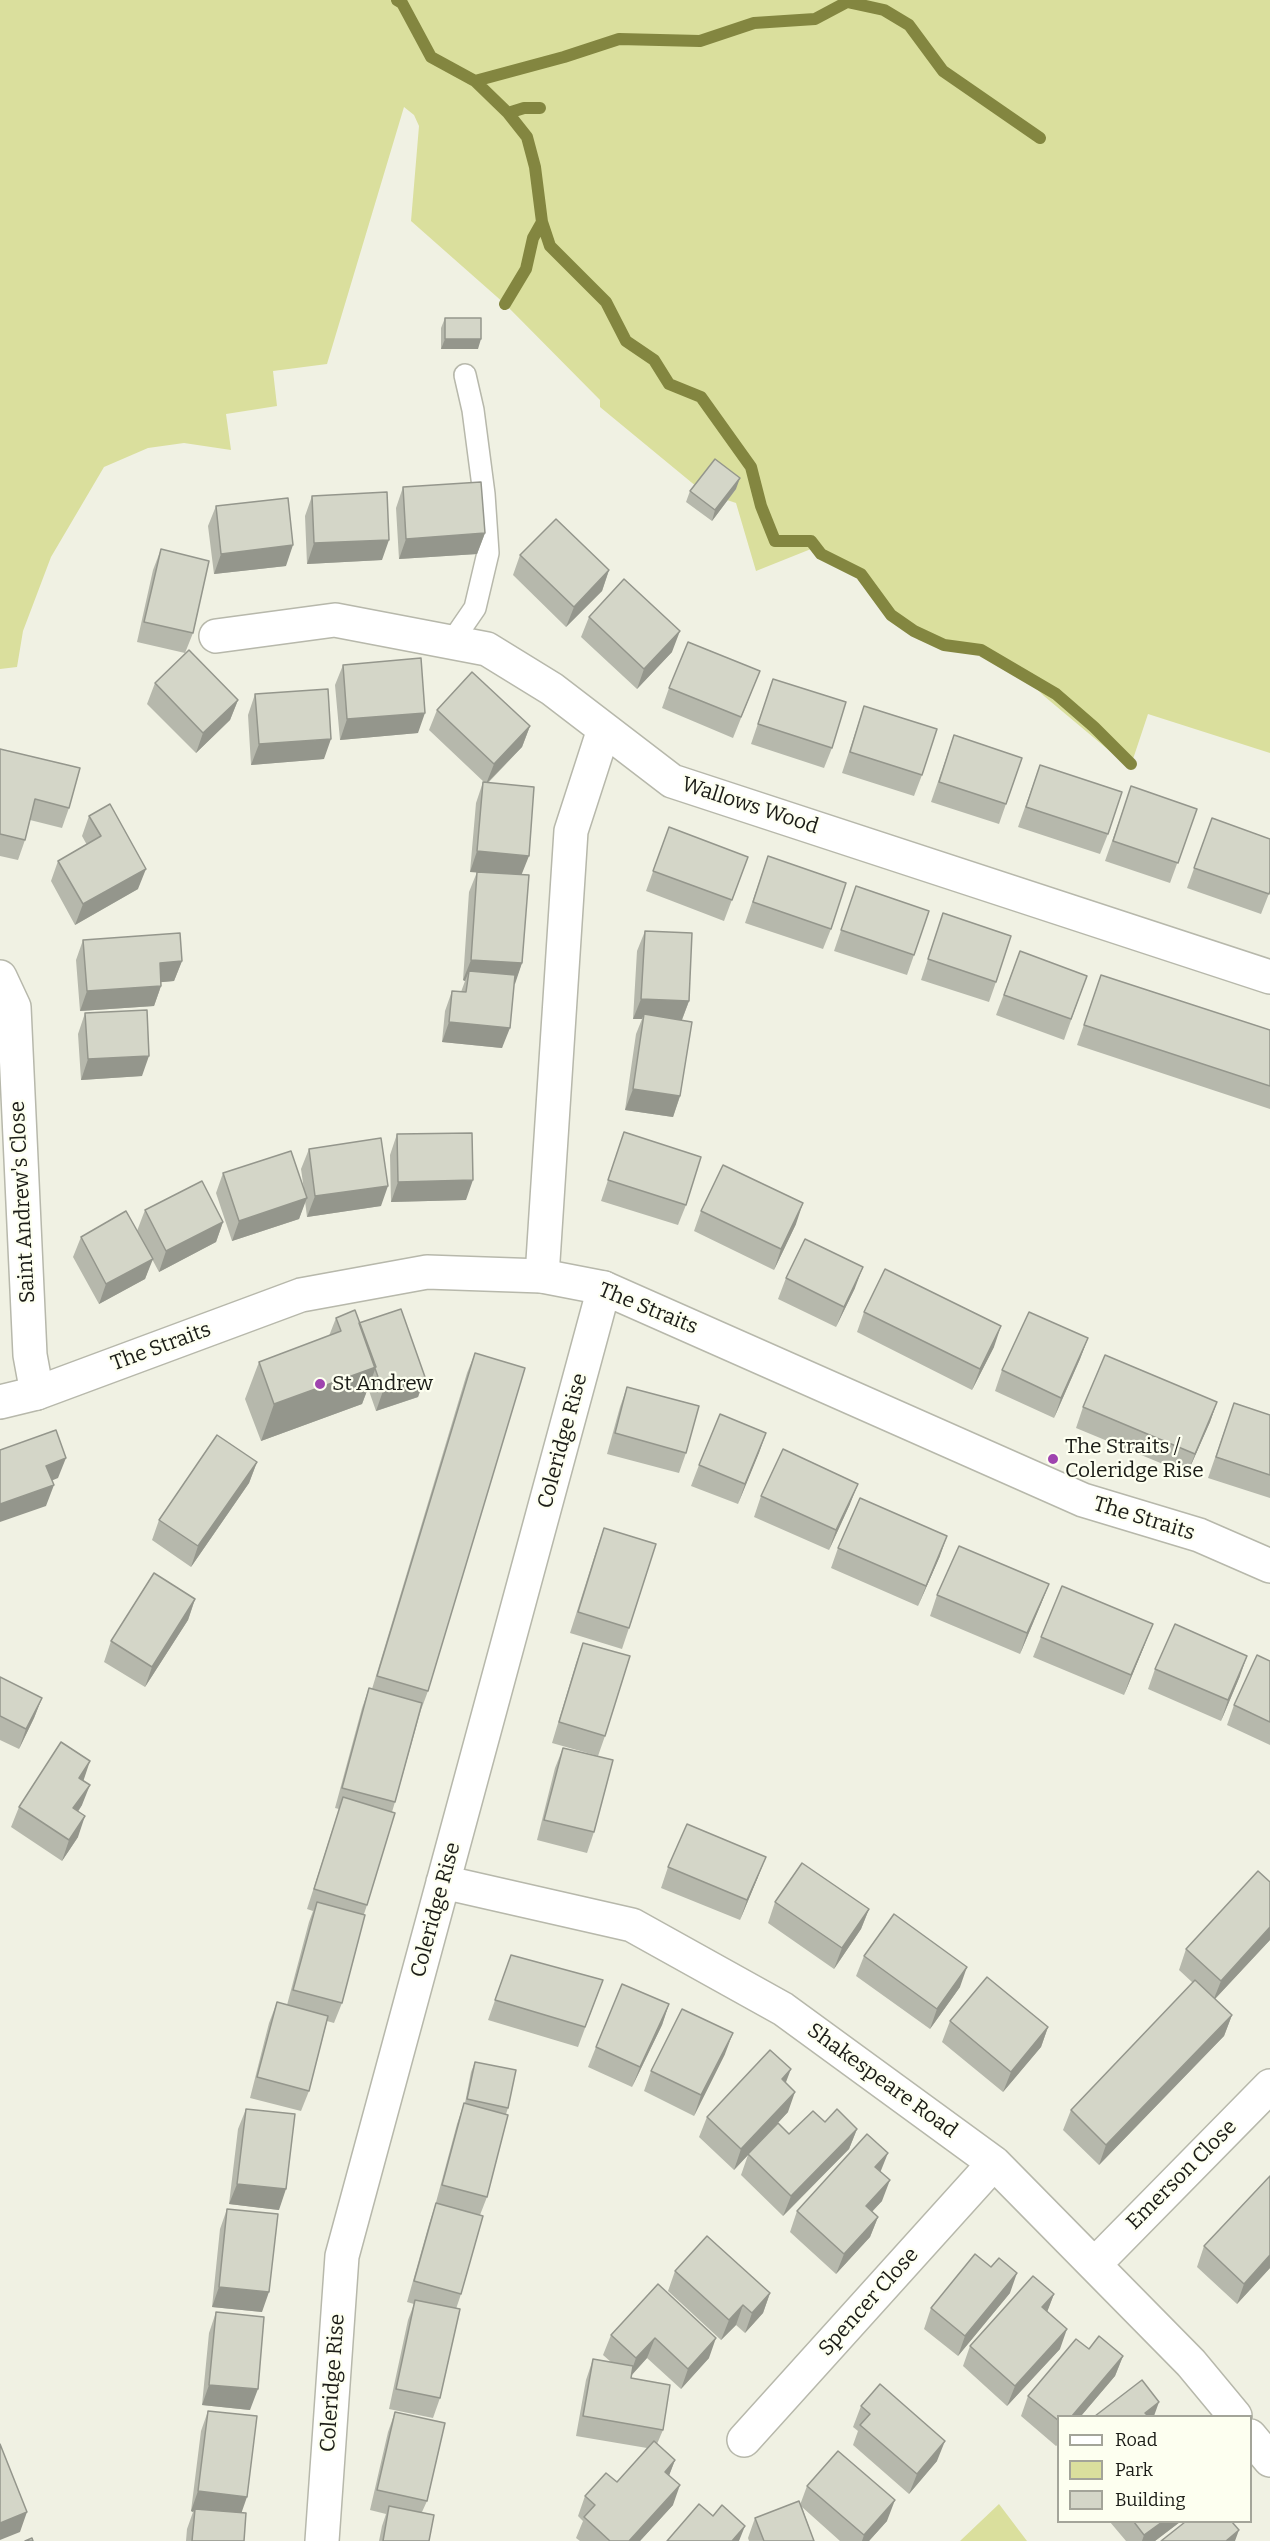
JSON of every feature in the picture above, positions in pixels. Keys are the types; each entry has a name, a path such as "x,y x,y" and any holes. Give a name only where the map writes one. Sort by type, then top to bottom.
{"street":[{"name":"Wallows Wood","path":"216,636 335,620 486,649 552,689 672,781 1270,977"},
{"path":"542,1276 571,831 604,729"},
{"name":"Saint Andrew's Close","path":"0,978 14,1007 30,1354 37,1393"},
{"name":"The Straits","path":"0,1402 37,1393 301,1295 428,1272 542,1276 604,1288 1083,1500 1199,1535 1269,1567"},
{"name":"Coleridge Rise","path":"322,2541 342,2256 604,1288"},
{"name":"Shakespeare Road","path":"443,1882 632,1925 783,2009 994,2163 1191,2363 1234,2415"},
{"name":"Emerson Close","path":"1095,2265 1270,2086"},
{"name":"Spencer Close","path":"744,2440 994,2163"},
{"path":"1252,2437 1270,2460"}],"lane":[{"path":"451,643 476,608 488,553 484,494 473,410 465,375"}],"green space":[{"path":"0,0 1270,0 1270,753 1148,714 1130,768 1044,696 1022,674 981,650 944,645 914,631 891,615 861,574 821,554 816,547 756,571 736,503 727,500 736,489 697,487 600,407 600,400 505,304 411,221 419,126 414,115 404,107 327,364 273,371 277,406 226,414 231,450 184,443 148,448 104,467 51,557 23,631 17,667 0,669"},
{"path":"999,2504 1027,2541 960,2541"}],"building":[{"path":"445,318 481,318 481,339 445,339"},
{"path":"715,459 740,478 715,510 690,491"},
{"path":"481,482 485,533 406,539 403,487"},
{"path":"387,492 389,540 314,543 312,496"},
{"path":"288,498 293,545 221,554 216,506"},
{"path":"556,519 609,570 574,607 520,555"},
{"path":"161,549 209,561 193,633 144,622"},
{"path":"624,579 680,631 644,669 589,617"},
{"path":"688,642 760,671 741,717 669,688"},
{"path":"189,650 238,700 203,733 155,683"},
{"path":"421,658 425,713 347,719 343,665"},
{"path":"472,672 530,726 494,764 437,710"},
{"path":"773,679 846,702 832,748 758,724"},
{"path":"328,689 331,739 259,744 255,694"},
{"path":"864,706 937,729 922,775 850,752"},
{"path":"954,735 1022,758 1006,804 939,782"},
{"path":"0,749 80,768 69,808 35,799 25,840 0,834"},
{"path":"1040,765 1122,792 1108,834 1026,807"},
{"path":"483,782 534,787 529,856 477,851"},
{"path":"1131,786 1197,809 1178,863 1113,841"},
{"path":"110,804 146,869 83,904 58,861 101,836 89,816"},
{"path":"1212,818 1270,839 1269,894 1194,868"},
{"path":"669,827 748,857 732,900 653,871"},
{"path":"768,856 846,883 831,929 753,902"},
{"path":"477,872 529,875 522,963 471,960"},
{"path":"856,886 929,911 914,955 841,930"},
{"path":"943,913 1011,936 996,982 928,959"},
{"path":"645,931 692,933 689,1001 641,999"},
{"path":"180,933 182,961 160,963 161,986 87,991 83,940"},
{"path":"1020,951 1087,976 1071,1019 1004,995"},
{"path":"469,971 515,975 510,1028 449,1022 452,991 466,992"},
{"path":"1101,975 1270,1030 1270,1086 1084,1025"},
{"path":"147,1010 149,1056 88,1059 85,1013"},
{"path":"644,1014 692,1022 680,1096 633,1089"},
{"path":"624,1132 701,1157 686,1205 608,1180"},
{"path":"472,1133 473,1180 398,1182 397,1134"},
{"path":"381,1138 388,1186 315,1196 309,1149"},
{"path":"291,1151 307,1198 239,1221 223,1173"},
{"path":"723,1165 803,1203 781,1249 701,1211"},
{"path":"202,1181 223,1222 166,1251 145,1210"},
{"path":"126,1211 153,1259 106,1284 81,1237"},
{"path":"805,1239 863,1267 844,1307 786,1278"},
{"path":"885,1269 1001,1326 980,1369 864,1312"},
{"path":"401,1309 425,1377 383,1391 359,1323"},
{"path":"355,1310 376,1367 274,1404 259,1362 341,1331 336,1318"},
{"path":"1029,1312 1088,1338 1061,1398 1002,1370"},
{"path":"475,1353 525,1368 428,1691 377,1676"},
{"path":"1105,1355 1217,1402 1195,1454 1083,1407"},
{"path":"627,1387 699,1406 686,1453 615,1433"},
{"path":"1234,1403 1270,1415 1270,1475 1216,1457"},
{"path":"720,1414 766,1433 745,1484 699,1465"},
{"path":"56,1430 66,1458 46,1466 54,1485 0,1504 0,1450"},
{"path":"217,1435 257,1462 198,1546 159,1520"},
{"path":"783,1449 858,1484 836,1530 761,1496"},
{"path":"860,1498 947,1536 926,1586 838,1548"},
{"path":"604,1528 656,1544 629,1628 578,1612"},
{"path":"959,1546 1049,1584 1027,1633 937,1595"},
{"path":"154,1573 195,1599 152,1667 111,1641"},
{"path":"1062,1586 1153,1624 1131,1675 1041,1637"},
{"path":"1175,1624 1247,1656 1228,1700 1155,1669"},
{"path":"583,1643 630,1656 605,1736 559,1722"},
{"path":"1257,1655 1270,1661 1270,1722 1234,1705"},
{"path":"0,1677 42,1698 26,1729 0,1716"},
{"path":"369,1688 422,1703 395,1802 342,1788"},
{"path":"61,1742 90,1761 79,1778 90,1785 73,1808 85,1816 69,1840 19,1807"},
{"path":"563,1748 613,1760 594,1832 544,1820"},
{"path":"343,1797 395,1813 367,1905 314,1889"},
{"path":"687,1824 766,1857 747,1900 668,1867"},
{"path":"802,1863 869,1909 842,1948 775,1902"},
{"path":"1258,1871 1270,1882 1270,1927 1221,1981 1186,1949"},
{"path":"317,1902 365,1915 342,2003 293,1990"},
{"path":"894,1914 967,1967 937,2009 864,1956"},
{"path":"511,1955 603,1980 585,2027 495,2000"},
{"path":"987,1977 1048,2027 1011,2072 950,2021"},
{"path":"1195,1980 1232,2015 1106,2145 1071,2110"},
{"path":"622,1984 669,2004 640,2067 596,2047"},
{"path":"277,2002 328,2016 309,2091 257,2077"},
{"path":"682,2009 733,2033 701,2095 651,2071"},
{"path":"770,2050 791,2069 782,2079 795,2092 741,2149 707,2117"},
{"path":"475,2062 516,2070 508,2108 467,2099"},
{"path":"464,2103 508,2115 487,2197 442,2185"},
{"path":"246,2109 295,2114 286,2189 237,2184"},
{"path":"837,2109 857,2129 791,2196 748,2154 778,2123 789,2134 813,2111 825,2122"},
{"path":"867,2134 888,2153 875,2167 890,2180 866,2206 878,2217 844,2254 797,2211"},
{"path":"1270,2176 1270,2255 1244,2284 1204,2246"},
{"path":"436,2203 483,2216 461,2294 414,2281"},
{"path":"227,2209 278,2214 269,2292 219,2287"},
{"path":"707,2236 770,2293 752,2313 743,2305 729,2320 675,2271"},
{"path":"975,2254 991,2267 999,2258 1017,2273 965,2336 931,2308"},
{"path":"1033,2276 1054,2294 1042,2307 1067,2329 1015,2386 970,2346"},
{"path":"658,2284 716,2338 688,2369 655,2338 636,2358 611,2335"},
{"path":"415,2300 460,2309 440,2398 396,2389"},
{"path":"216,2312 264,2317 258,2389 209,2385"},
{"path":"1099,2336 1123,2356 1073,2415 1057,2415 1057,2419 1028,2396 1076,2339 1089,2349"},
{"path":"593,2359 633,2366 631,2378 670,2385 663,2430 583,2416"},
{"path":"1142,2380 1159,2402 1145,2413 1147,2415 1096,2415"},
{"path":"880,2384 945,2441 917,2474 860,2425 870,2414 861,2406"},
{"path":"208,2411 257,2416 247,2497 198,2491"},
{"path":"395,2412 445,2423 427,2501 377,2490"},
{"path":"654,2441 675,2460 665,2472 680,2485 629,2541 610,2541 584,2517 595,2505 585,2496 606,2473 617,2482"},
{"path":"0,2444 27,2512 0,2523"},
{"path":"838,2451 895,2500 864,2535 807,2486"},
{"path":"799,2501 814,2541 764,2541 755,2518"},
{"path":"699,2504 713,2516 722,2505 745,2526 732,2541 667,2541"},
{"path":"389,2506 434,2515 429,2541 383,2541"},
{"path":"195,2509 246,2513 244,2541 192,2541"},
{"path":"1135,2523 1161,2523 1144,2535"},
{"path":"1184,2523 1233,2523 1239,2530 1226,2541 1161,2541"}],"waterway":[{"path":"397,0 402,3 431,57 475,81 564,57 619,39 700,41 754,23 815,19 847,2 884,10 909,25 943,71 1040,138"},
{"path":"475,81 508,113 527,137 535,167 542,222 550,246 606,302 626,341 654,360 669,384 701,397 751,467 761,506 775,541 811,541 821,554 861,574 891,615 914,631 944,645 981,650 1056,694 1094,727 1131,764"},
{"path":"508,113 524,108 540,108"},
{"path":"505,304 526,269 533,238 542,222"}],"place":[{"name":"St Andrew","path":"320,1384"},
{"name":"The Straits / Coleridge Rise","path":"1053,1459"}]}
